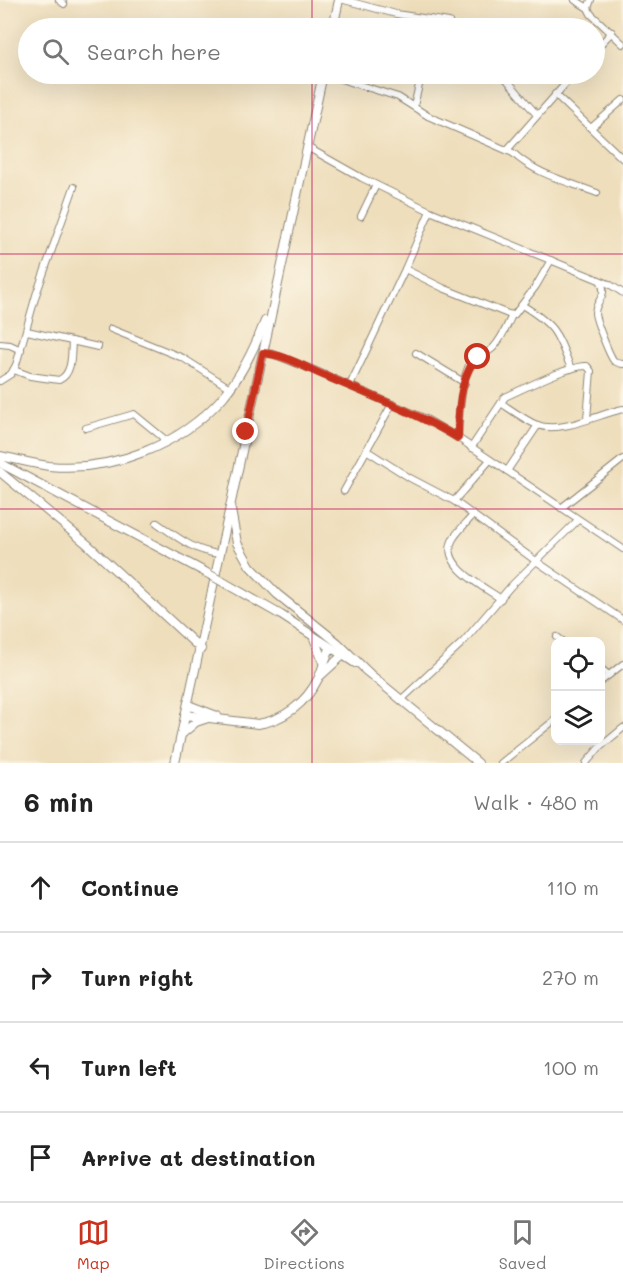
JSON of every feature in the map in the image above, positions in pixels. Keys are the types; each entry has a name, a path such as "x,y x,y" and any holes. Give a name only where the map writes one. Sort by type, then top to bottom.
{"main road":[{"path":"336,18 341,0"},
{"path":"175,763 322,84"},
{"path":"0,456 49,466 82,466 120,460 167,441 210,410 230,388 272,308"},
{"path":"0,472 60,521 185,632 201,649"},
{"path":"231,501 237,543 250,566 277,594 338,643 369,673"},
{"path":"181,734 196,723 208,718"}],"street":[{"path":"341,0 396,14 422,18"},
{"path":"575,0 588,8 596,18"},
{"path":"588,8 591,0"},
{"path":"605,26 623,44"},
{"path":"605,39 612,32"},
{"path":"356,84 391,95 428,116 507,150 536,170 597,193"},
{"path":"414,106 420,84"},
{"path":"511,84 537,115"},
{"path":"507,150 564,84"},
{"path":"555,94 623,159"},
{"path":"591,128 623,100"},
{"path":"307,147 376,185 430,211 601,281 623,293"},
{"path":"360,216 376,185"},
{"path":"0,381 14,370 40,284 74,187"},
{"path":"350,386 430,211"},
{"path":"458,438 458,419 470,364 492,350 512,315 536,286 551,260"},
{"path":"405,269 443,288 512,315"},
{"path":"601,281 604,288 603,296 595,311 596,322 612,358 623,364"},
{"path":"522,305 550,325 557,335 571,369"},
{"path":"111,329 183,358 230,388"},
{"path":"27,331 98,347"},
{"path":"14,370 30,376 59,380 64,378 69,370 72,341"},
{"path":"0,344 21,350"},
{"path":"263,353 285,358 426,419 623,549"},
{"path":"416,353 465,383"},
{"path":"471,448 505,397 571,369 586,366 591,371 587,419"},
{"path":"501,403 538,425 557,427 623,409"},
{"path":"344,491 392,404"},
{"path":"86,428 135,414 167,441"},
{"path":"507,471 538,425"},
{"path":"366,450 410,478 454,501 536,561 623,620"},
{"path":"561,508 623,459"},
{"path":"454,501 490,460"},
{"path":"0,463 281,615 369,673 476,762"},
{"path":"473,515 452,541 450,555 456,566 501,599"},
{"path":"402,699 463,642 536,561 578,519"},
{"path":"157,523 194,547 207,553 220,554"},
{"path":"314,637 323,662"},
{"path":"319,677 323,662 331,648"},
{"path":"185,715 258,724 284,717 305,697 319,677 343,655"},
{"path":"605,678 623,664"},
{"path":"605,672 609,675"},
{"path":"188,705 221,718"},
{"path":"501,763 551,722"},
{"path":"586,763 599,748 623,728"}],"route":[{"path":"246,432 263,353 285,358 359,389 426,419 458,438 462,392 470,364 478,357"}]}
